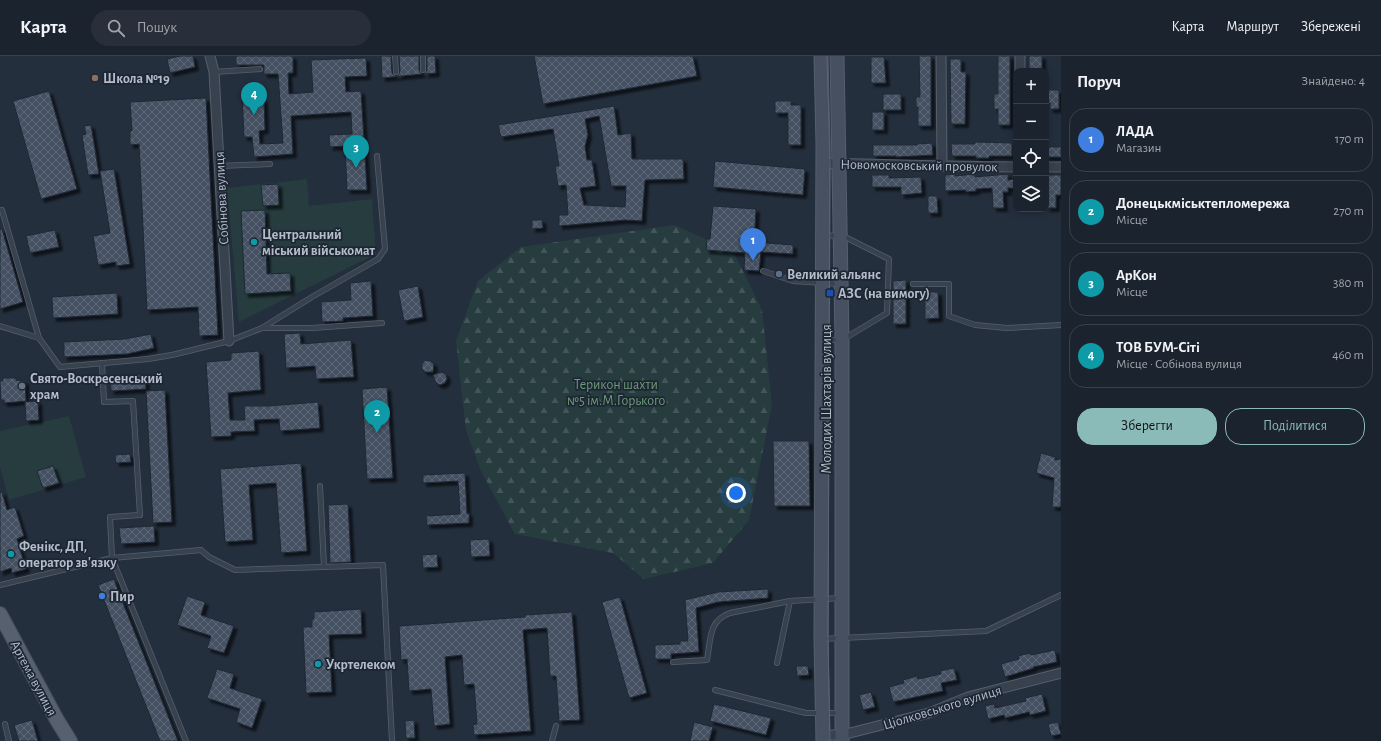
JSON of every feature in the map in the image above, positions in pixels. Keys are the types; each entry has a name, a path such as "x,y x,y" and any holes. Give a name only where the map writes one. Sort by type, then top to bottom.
{"main road":[{"name":"Молодих Шахтарів вулиця","path":"821,56 823,163 821,639 823,738"},
{"name":"Молодих Шахтарів вулиця","path":"837,56 842,340 842,738"},
{"name":"Артема вулиця","path":"0,615 70,741"}],"street":[{"name":"Собінова вулиця","path":"210,56 214,72 229,341"},
{"path":"941,56 942,166"},
{"path":"1020,56 1020,68"},
{"name":"Новомосковський провулок","path":"823,163 1013,167"},
{"path":"1049,167 1061,167"},
{"name":"Ціолковського вулиця","path":"823,738 842,738 929,713 968,697 1061,674"}],"lane":[{"path":"395,56 396,72"},
{"path":"423,56 423,70"},
{"path":"214,72 260,69"},
{"path":"2,210 39,338 60,367 156,358 229,341 262,328 378,259 384,249 377,156"},
{"path":"219,166 270,164"},
{"path":"822,236 841,235 889,259 887,313 842,340 822,340"},
{"path":"763,271 793,281 841,284"},
{"path":"913,284 949,284 949,316 975,325 1007,328 1061,325"},
{"path":"262,328 312,328 382,323"},
{"path":"0,326 39,338"},
{"path":"102,363 104,402 133,401 140,516 110,517 112,558 186,741"},
{"path":"320,486 324,567"},
{"path":"0,584 112,558 201,550 209,557 234,570 383,565 392,741"},
{"path":"821,639 986,631 1061,595"},
{"path":"673,662 707,660 715,622 722,616 730,613 790,601 842,598"},
{"path":"776,663 790,601"},
{"path":"715,690 806,713 842,713"},
{"path":"5,724 9,741"},
{"path":"552,741 556,726"}],"green space":[{"path":"307,179 309,206 372,199 376,254 239,322 227,188"},
{"name":"Терикон шахти №5 ім.М.Горького","path":"674,225 733,251 762,310 772,405 749,520 713,563 644,579 613,553 515,534 480,469 466,430 456,341 478,281 521,247"},
{"path":"69,416 86,477 9,500 0,467 0,431"}],"building":[{"path":"180,56 193,56 195,67 170,73 167,59"},
{"path":"236,56 293,56 293,73 288,73 289,94 313,92 311,60 366,58 367,76 345,77 346,92 361,91 367,190 347,190 345,146 330,147 329,135 352,134 351,112 291,116 293,154 254,157 252,137 244,137 242,91 258,90 258,100 264,99 265,130 259,131 260,144 283,143 278,74 264,74 264,65 236,65"},
{"path":"381,56 391,56 392,73 396,76 400,72 399,56 419,56 419,70 422,74 382,78"},
{"path":"427,56 435,56 436,73 424,74 427,70"},
{"path":"534,56 693,56 697,76 543,104"},
{"path":"919,56 931,56 931,126 918,126 918,107 916,107 916,97 920,97"},
{"path":"998,56 1010,56 1010,125 998,125 998,109 994,109 994,94 998,94"},
{"path":"1029,56 1042,56 1042,68 1029,68"},
{"path":"871,57 884,57 886,83 871,83"},
{"path":"950,59 961,59 961,72 966,72 965,124 951,124"},
{"path":"1049,90 1059,90 1059,109 1050,109"},
{"path":"49,91 77,189 41,199 13,101"},
{"path":"883,94 901,94 901,110 883,110"},
{"path":"206,98 218,335 199,336 198,307 147,310 139,144 130,145 130,131 132,131 130,102"},
{"path":"775,101 791,101 791,105 801,105 801,145 788,145 788,113 775,113"},
{"path":"614,106 618,135 631,133 632,159 683,159 684,179 645,180 642,221 625,220 559,226 559,215 568,215 566,185 558,186 555,166 559,166 553,129 501,137 498,125","holes":["599,116 611,186 626,186 625,207 584,205 580,188 596,186 592,160 587,160 585,146 588,135 585,119"]},
{"path":"872,112 884,112 884,130 872,130"},
{"path":"91,125 99,174 88,175 82,135 86,134 84,126"},
{"path":"975,142 1012,143 1012,156 989,156 989,158 976,158 976,156 952,156 951,144 975,144"},
{"path":"932,143 933,155 896,157 873,156 873,145 917,145"},
{"path":"1049,147 1061,147 1061,157 1049,157"},
{"path":"715,161 805,169 803,195 713,187"},
{"path":"114,169 130,264 116,266 116,262 98,265 93,236 110,233 100,171"},
{"path":"955,174 955,176 975,174 975,177 1008,174 1008,180 1013,179 1013,188 1008,188 1008,192 1003,192 1004,208 993,208 992,188 976,189 976,191 966,192 966,190 945,191 945,175"},
{"path":"872,175 889,175 889,178 921,177 922,193 901,195 901,187 872,187"},
{"path":"1049,175 1061,175 1061,195 1056,195 1056,208 1049,208"},
{"path":"278,184 279,205 263,206 261,185"},
{"path":"928,196 937,196 938,213 928,213"},
{"path":"713,206 756,209 754,242 793,245 793,254 761,252 759,271 744,270 745,253 706,250 707,239 710,239"},
{"name":"Центральний міський військомат","path":"265,210 267,274 290,273 291,291 245,294 241,211"},
{"path":"532,220 542,220 543,228 532,229"},
{"path":"0,229 2,229 23,302 0,309"},
{"path":"55,230 59,247 30,253 26,236"},
{"path":"906,280 906,324 893,324 893,281"},
{"path":"371,281 373,316 343,318 343,321 322,322 321,302 351,300 350,283"},
{"path":"418,286 423,317 404,321 398,290"},
{"path":"925,292 938,292 939,318 925,319"},
{"path":"117,293 118,314 53,318 52,297"},
{"path":"300,333 301,344 351,340 354,377 316,379 315,366 286,368 284,334"},
{"path":"151,334 154,348 127,354 64,357 64,342 125,339"},
{"path":"259,351 261,390 228,393 230,420 245,420 244,406 269,406 318,402 320,428 280,431 279,419 254,420 255,431 231,432 231,436 211,437 206,362 231,360 231,353"},
{"path":"425,360 434,364 433,372 425,372 422,369 422,364"},
{"path":"441,372 446,374 447,379 445,383 440,385 436,383 433,375"},
{"path":"145,374 146,389 111,391 110,376"},
{"path":"3,378 16,378 16,380 25,381 26,401 4,403 4,400 1,400 0,381 3,381"},
{"path":"387,387 393,478 367,479 362,389"},
{"path":"165,390 172,522 153,523 146,391"},
{"path":"38,401 39,420 26,421 25,402"},
{"path":"773,441 809,441 810,506 774,506"},
{"path":"1041,453 1055,457 1055,460 1061,459 1061,507 1052,507 1054,478 1036,473"},
{"path":"130,454 131,462 116,463 115,455"},
{"path":"301,463 307,551 281,553 276,483 249,485 253,540 225,542 220,469"},
{"path":"53,466 59,483 43,488 37,471"},
{"path":"465,473 467,514 469,513 469,523 427,525 426,516 460,514 458,481 423,483 423,475"},
{"name":"Фенікс, ДП, оператор зв'язку","path":"0,492 2,492 7,510 15,507 24,536 17,539 26,569 12,573 11,568 0,572"},
{"path":"348,504 351,562 330,563 328,505"},
{"path":"154,526 155,542 121,544 119,528"},
{"path":"489,539 490,556 471,557 470,540"},
{"path":"437,554 438,567 423,568 422,555"},
{"path":"114,579 178,741 160,741 98,585"},
{"path":"768,589 768,598 718,602 696,608 699,652 671,654 671,659 655,659 655,645 680,644 680,641 688,641 685,600 718,592"},
{"path":"187,596 205,602 201,615 234,626 224,653 207,648 211,636 177,625"},
{"path":"620,597 647,693 629,698 602,602"},
{"name":"Укртелеком","path":"361,609 362,634 329,635 332,692 306,693 303,627 312,627 314,612"},
{"path":"572,612 580,720 559,721 556,676 550,676 547,628 523,630 531,731 474,735 473,725 477,724 474,684 464,685 462,655 445,657 450,724 434,726 431,689 409,691 407,659 401,660 399,626"},
{"path":"1055,650 1057,662 1033,667 1034,668 1005,677 1001,664 1019,659 1018,656"},
{"path":"796,666 808,666 809,675 797,676"},
{"path":"954,668 957,680 941,683 943,691 893,702 889,687 904,683 903,680 917,676 918,679 941,674 940,671"},
{"path":"217,669 234,674 230,688 262,699 252,728 236,722 240,709 207,698"},
{"path":"871,692 875,707 863,710 859,695"},
{"path":"1042,694 1046,711 1030,715 1029,712 1005,718 1004,715 988,719 985,706 994,704 995,708 1026,701 1025,698"},
{"path":"714,704 771,718 766,735 710,721"},
{"path":"32,720 38,741 19,741 14,725"},
{"path":"414,720 415,738 406,738 405,721"},
{"path":"694,722 713,727 709,741 690,741"},
{"path":"1058,722 1061,734 1051,736 1048,724"}],"tram line":[{"path":"827,56 830,163 828,638 830,741"}],"place":[{"name":"Школа №19","path":"95,78"},
{"name":"ТОВ БУМ-Сіті","path":"254,115"},
{"name":"АрКон","path":"356,168"},
{"name":"Центральний міський військомат","path":"254,242"},
{"name":"ЛАДА","path":"753,261"},
{"name":"Великий альянс","path":"779,274"},
{"name":"АЗС (на вимогу)","path":"830,293"},
{"name":"Свято-Воскресенський храм","path":"22,386"},
{"name":"Донецькміськтепломережа","path":"377,433"},
{"name":"Фенікс, ДП, оператор зв'язку","path":"11,554"},
{"name":"Пир","path":"102,596"},
{"name":"Укртелеком","path":"318,664"}]}
